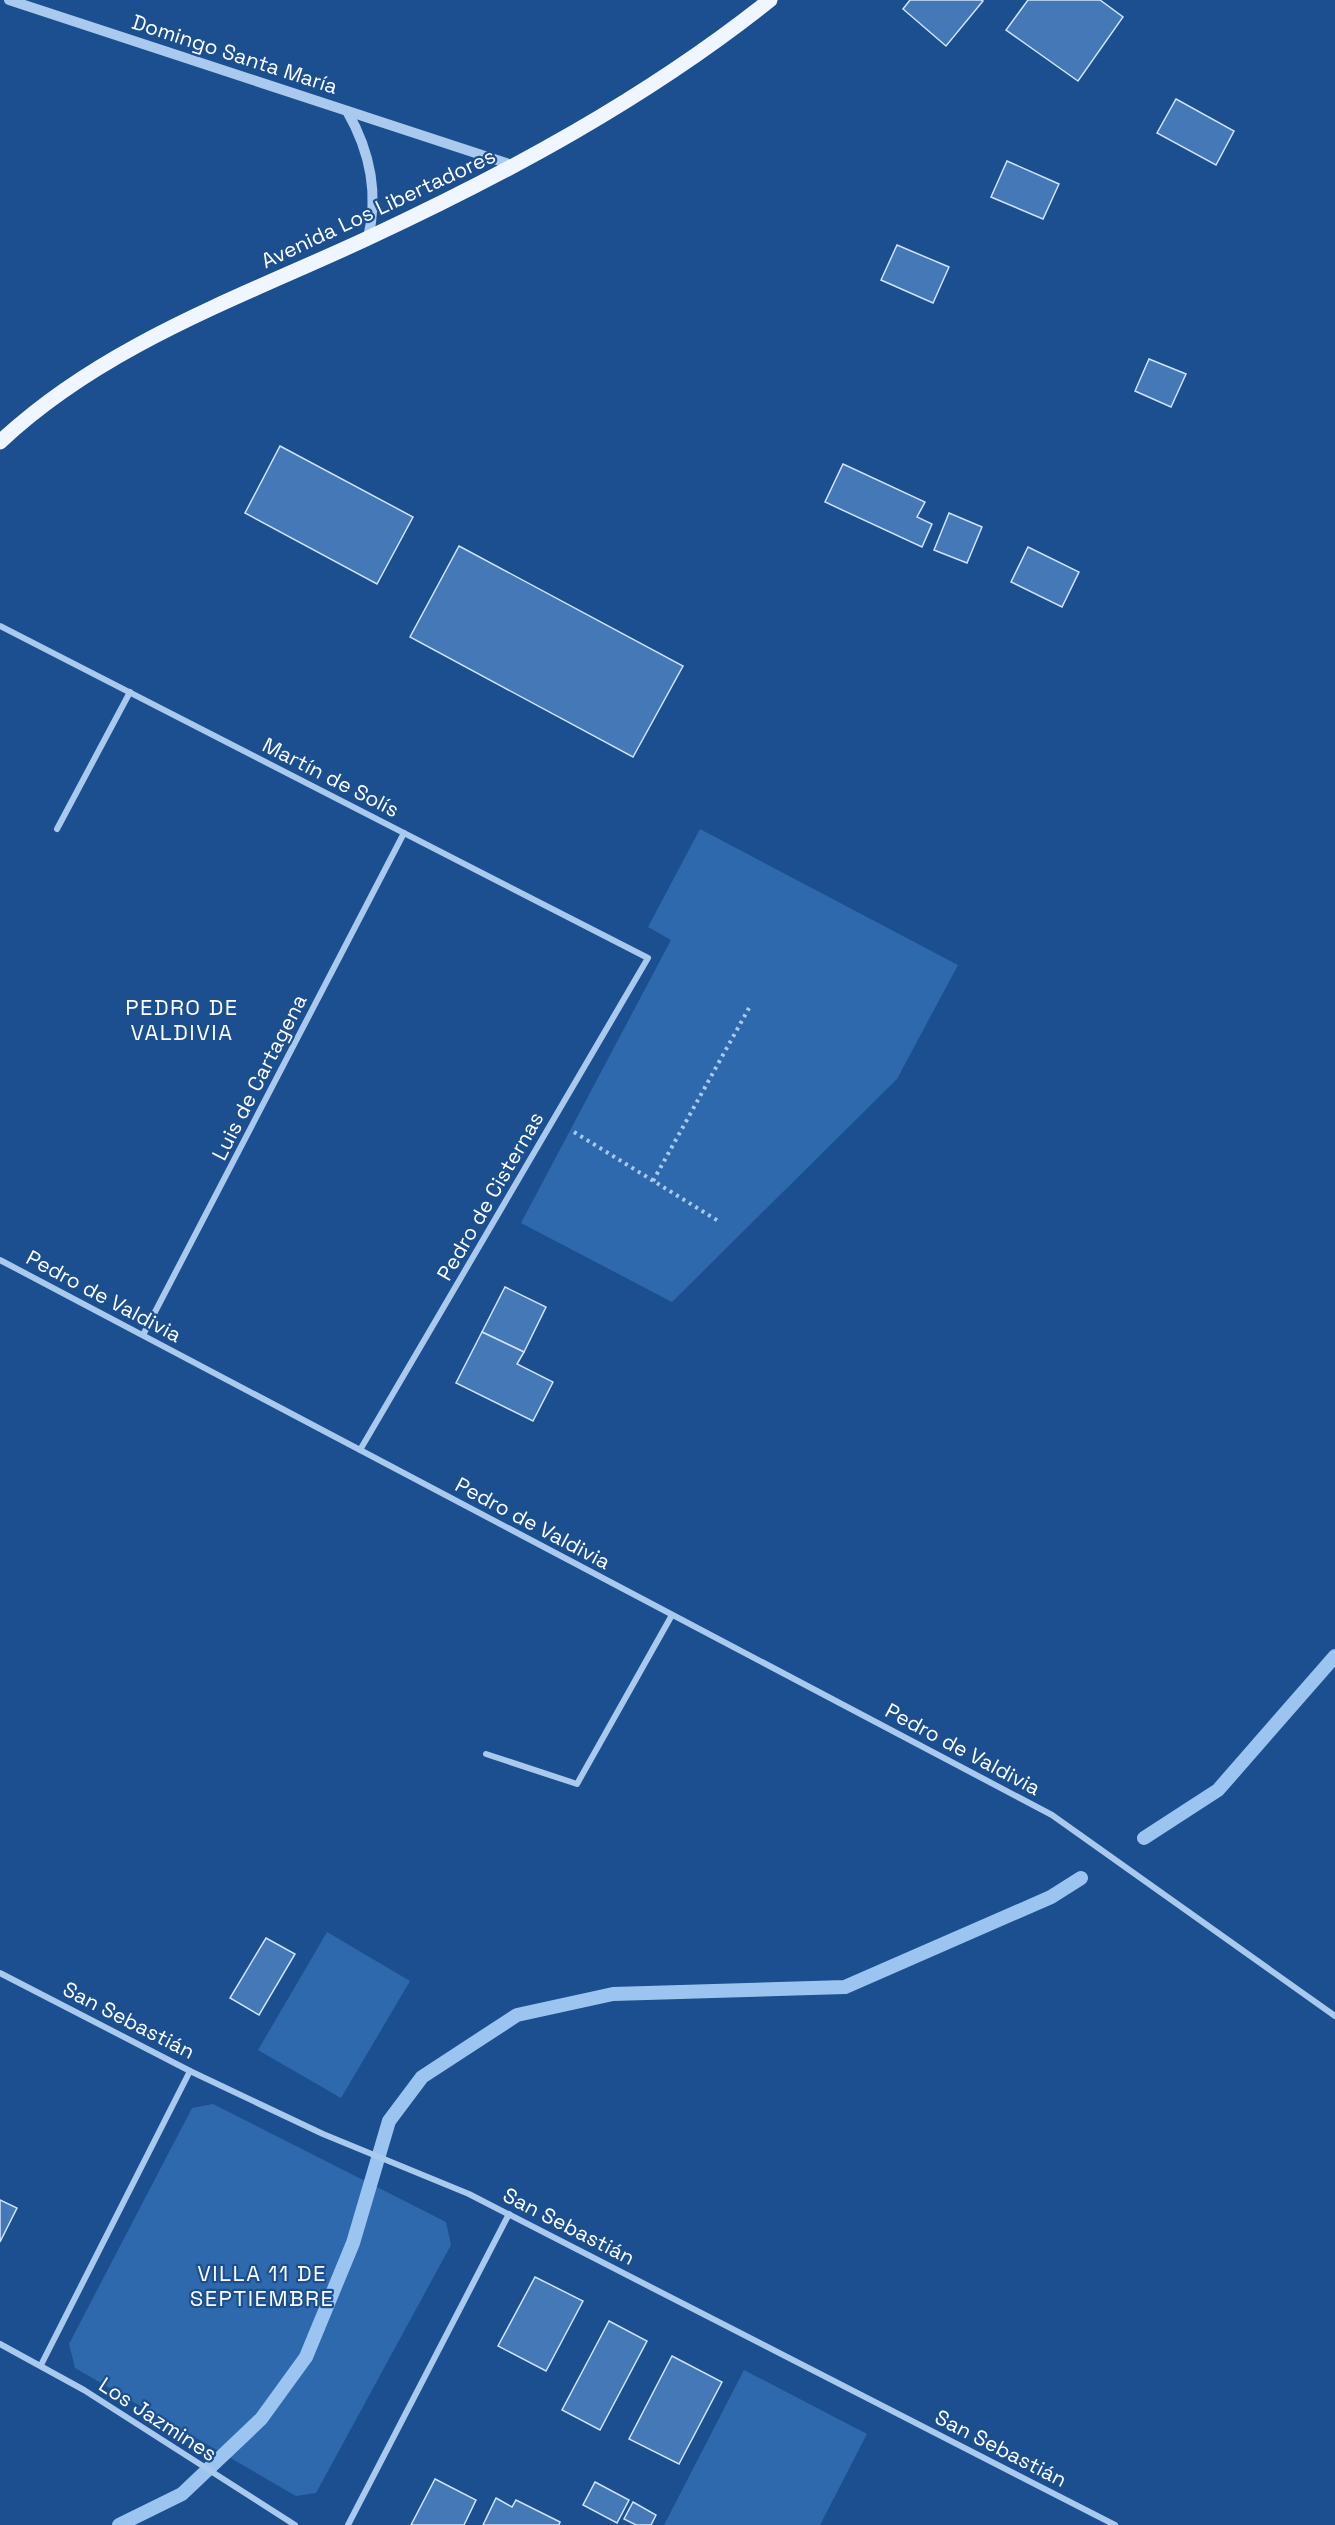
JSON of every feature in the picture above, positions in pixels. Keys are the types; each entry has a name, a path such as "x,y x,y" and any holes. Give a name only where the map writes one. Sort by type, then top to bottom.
{"main road":[{"name":"Avenida Los Libertadores","path":"0,442 73,382 127,350 368,238 515,166 562,140 676,69 770,0"}],"street":[{"name":"Domingo Santa María","path":"9,0 515,166"},
{"name":"Domingo Santa María","path":"347,111 358,131 371,172 373,217 368,238"},
{"name":"Martín de Solís","path":"0,626 648,958"},
{"path":"57,830 130,692"},
{"name":"Luis de Cartagena","path":"143,1335 404,833"},
{"name":"Pedro de Cisternas","path":"360,1450 648,958"},
{"name":"Pedro de Valdivia","path":"0,1260 1052,1815 1335,2016"},
{"path":"486,1754 578,1784 672,1615"},
{"name":"San Sebastián","path":"0,1973 190,2070 363,2152 469,2194 1114,2525"},
{"path":"41,2365 190,2070"},
{"path":"348,2525 509,2214"},
{"name":"Los Jazmines","path":"0,2344 41,2365 295,2525"}],"path":[{"path":"653,1181 749,1008"},
{"path":"553,1119 720,1222"}],"shaded area":[{"path":"700,829 958,965 897,1079 672,1302 521,1223 671,940 648,927"},
{"path":"327,1932 410,1981 341,2098 258,2050"},
{"path":"213,2104 446,2222 451,2245 316,2493 296,2496 75,2368 69,2344 192,2108"},
{"path":"744,2370 867,2434 820,2525 664,2525"}],"building":[{"path":"910,0 983,1 946,46 903,9"},
{"path":"1028,0 1100,0 1123,17 1078,81 1006,30"},
{"path":"1176,99 1234,131 1216,165 1157,133"},
{"path":"1007,161 1059,184 1043,219 991,197"},
{"path":"897,245 949,267 933,303 881,280"},
{"path":"1149,359 1186,374 1171,407 1135,391"},
{"path":"280,446 413,517 377,584 245,513"},
{"path":"843,464 925,502 917,517 932,524 922,547 825,502"},
{"path":"949,513 982,527 967,563 934,550"},
{"path":"459,546 683,666 633,757 410,637"},
{"path":"1028,547 1079,572 1062,607 1011,582"},
{"path":"505,1287 546,1307 524,1352 482,1332"},
{"path":"482,1332 524,1352 517,1364 553,1382 533,1421 456,1383"},
{"path":"266,1938 295,1954 259,2015 230,1998"},
{"path":"0,2200 17,2208 0,2242"},
{"path":"535,2277 583,2301 546,2371 498,2346"},
{"path":"609,2321 647,2341 600,2430 562,2410"},
{"path":"672,2356 722,2382 679,2464 629,2439"},
{"path":"435,2479 476,2500 464,2525 411,2525"},
{"path":"595,2482 629,2500 617,2523 583,2505"},
{"path":"496,2498 512,2507 516,2500 560,2522 559,2525 483,2525"},
{"path":"633,2502 656,2515 651,2525 636,2525 624,2519"}],"waterway":[{"path":"1144,1838 1218,1790 1335,1656"},
{"path":"119,2525 182,2494 261,2419 306,2357 353,2243 389,2121 422,2077 517,2015 613,1994 845,1987 1051,1897 1081,1878"}],"district":[{"name":"PEDRO DE VALDIVIA","path":"182,1020"},
{"name":"VILLA 11 DE SEPTIEMBRE","path":"262,2286"}]}
